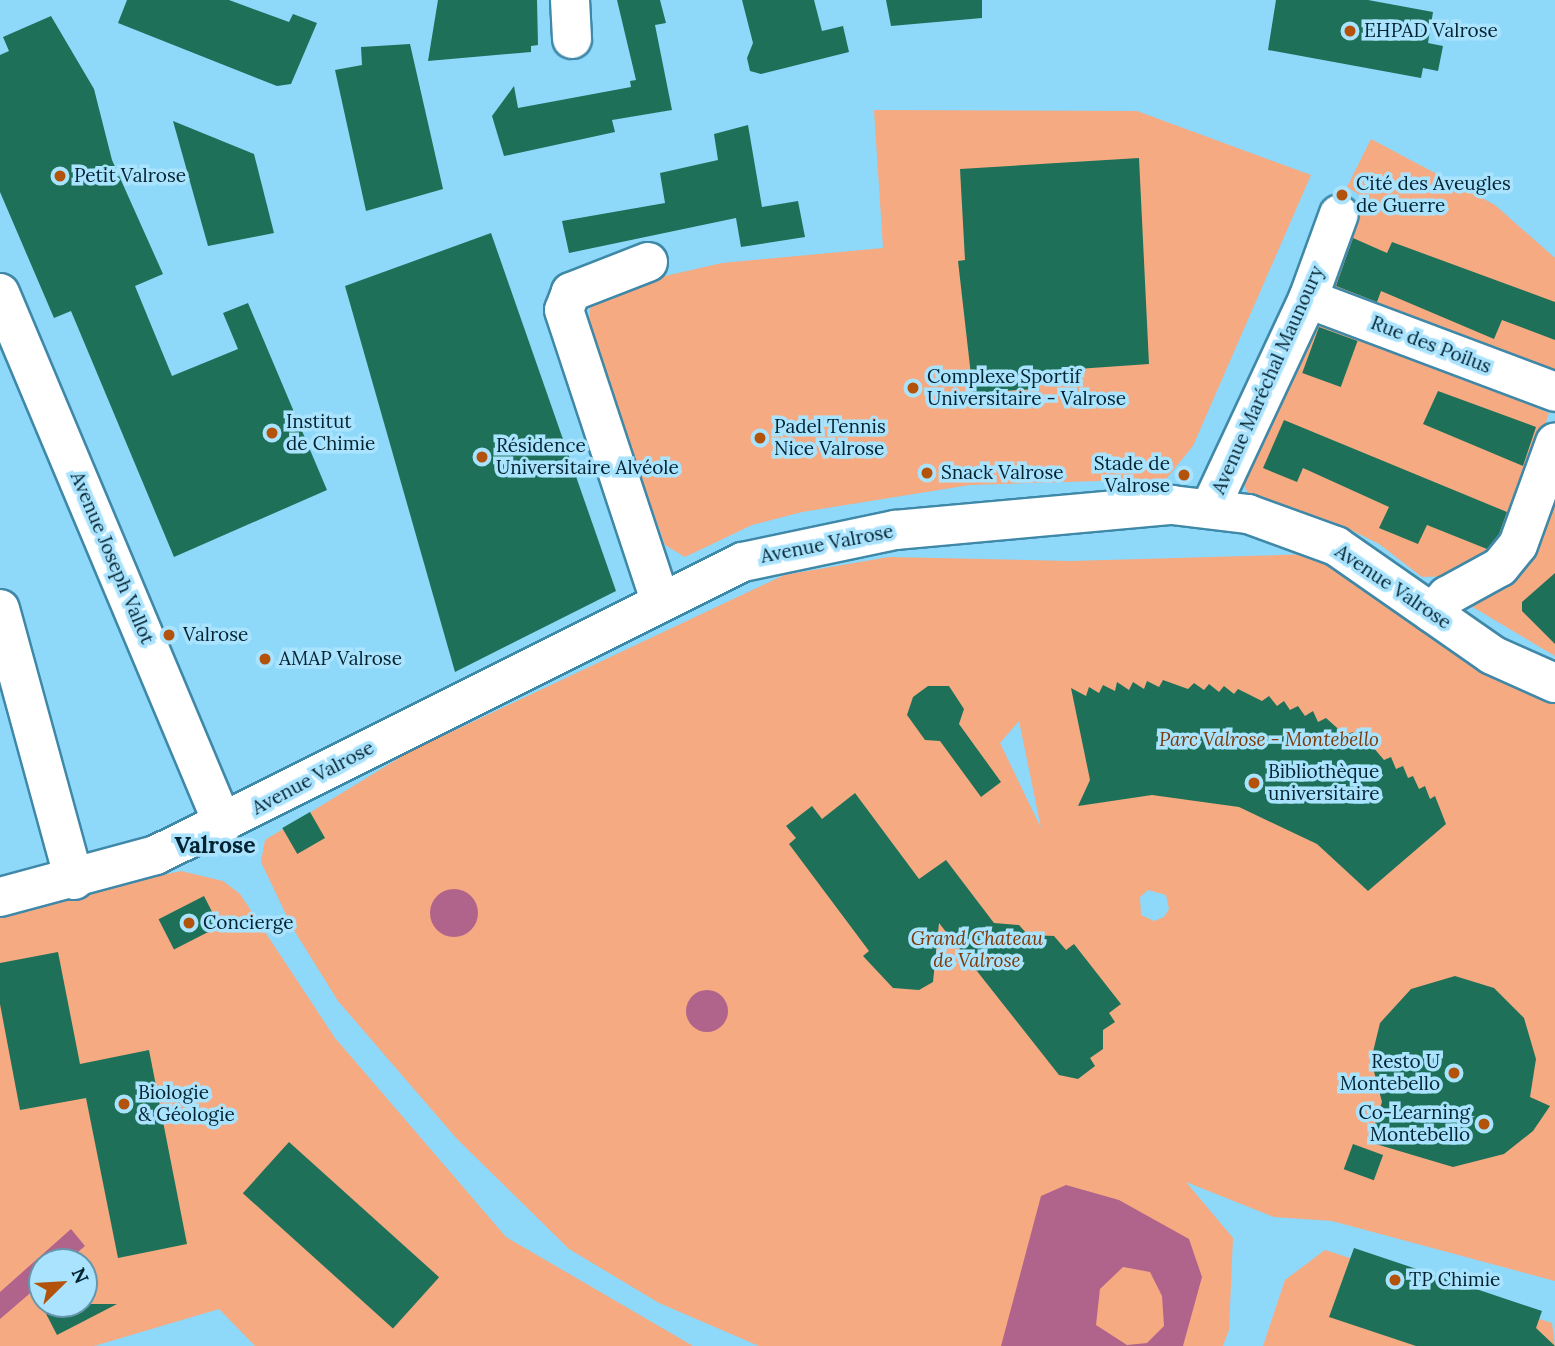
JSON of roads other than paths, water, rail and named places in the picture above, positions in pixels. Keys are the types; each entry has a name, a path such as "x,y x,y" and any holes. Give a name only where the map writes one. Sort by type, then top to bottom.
{"street":[{"path":"570,0 572,39"},
{"name":"Avenue Maréchal Maunoury","path":"1211,506 1308,299 1339,214"},
{"path":"648,261 571,292 564,310 660,601"},
{"name":"Avenue Joseph Vallot","path":"0,293 223,824"},
{"name":"Rue des Poilus","path":"1308,299 1555,392"},
{"path":"1432,613 1447,596 1500,567 1518,545 1555,443"},
{"name":"Avenue Valrose","path":"0,897 74,880 156,855 223,824 660,601 743,562 818,542 895,530 1211,506 1336,547 1516,669 1555,683"},
{"path":"0,609 74,880"}],"place":[{"name":"EHPAD Valrose","path":"1350,31"},
{"name":"Petit Valrose","path":"60,176"},
{"name":"Cité des Aveugles de Guerre","path":"1342,195"},
{"name":"Complexe Sportif Universitaire - Valrose","path":"913,388"},
{"name":"Institut de Chimie","path":"272,433"},
{"name":"Padel Tennis Nice Valrose","path":"760,438"},
{"name":"Résidence Universitaire Alvéole","path":"482,457"},
{"name":"Snack Valrose","path":"927,473"},
{"name":"Stade de Valrose","path":"1184,475"},
{"name":"Valrose","path":"169,635"},
{"name":"AMAP Valrose","path":"265,659"},
{"name":"Bibliothèque universitaire","path":"1254,783"},
{"name":"Concierge","path":"189,923"},
{"name":"Resto U Montebello","path":"1454,1073"},
{"name":"Biologie & Géologie","path":"124,1104"},
{"name":"Co-Learning Montebello","path":"1484,1124"},
{"name":"TP Chimie","path":"1395,1280"}],"district":[{"name":"Valrose","path":"215,845"}],"park label":[{"name":"Parc Valrose - Montebello","path":"1269,740"},
{"name":"Grand Chateau de Valrose","path":"977,950"}]}
